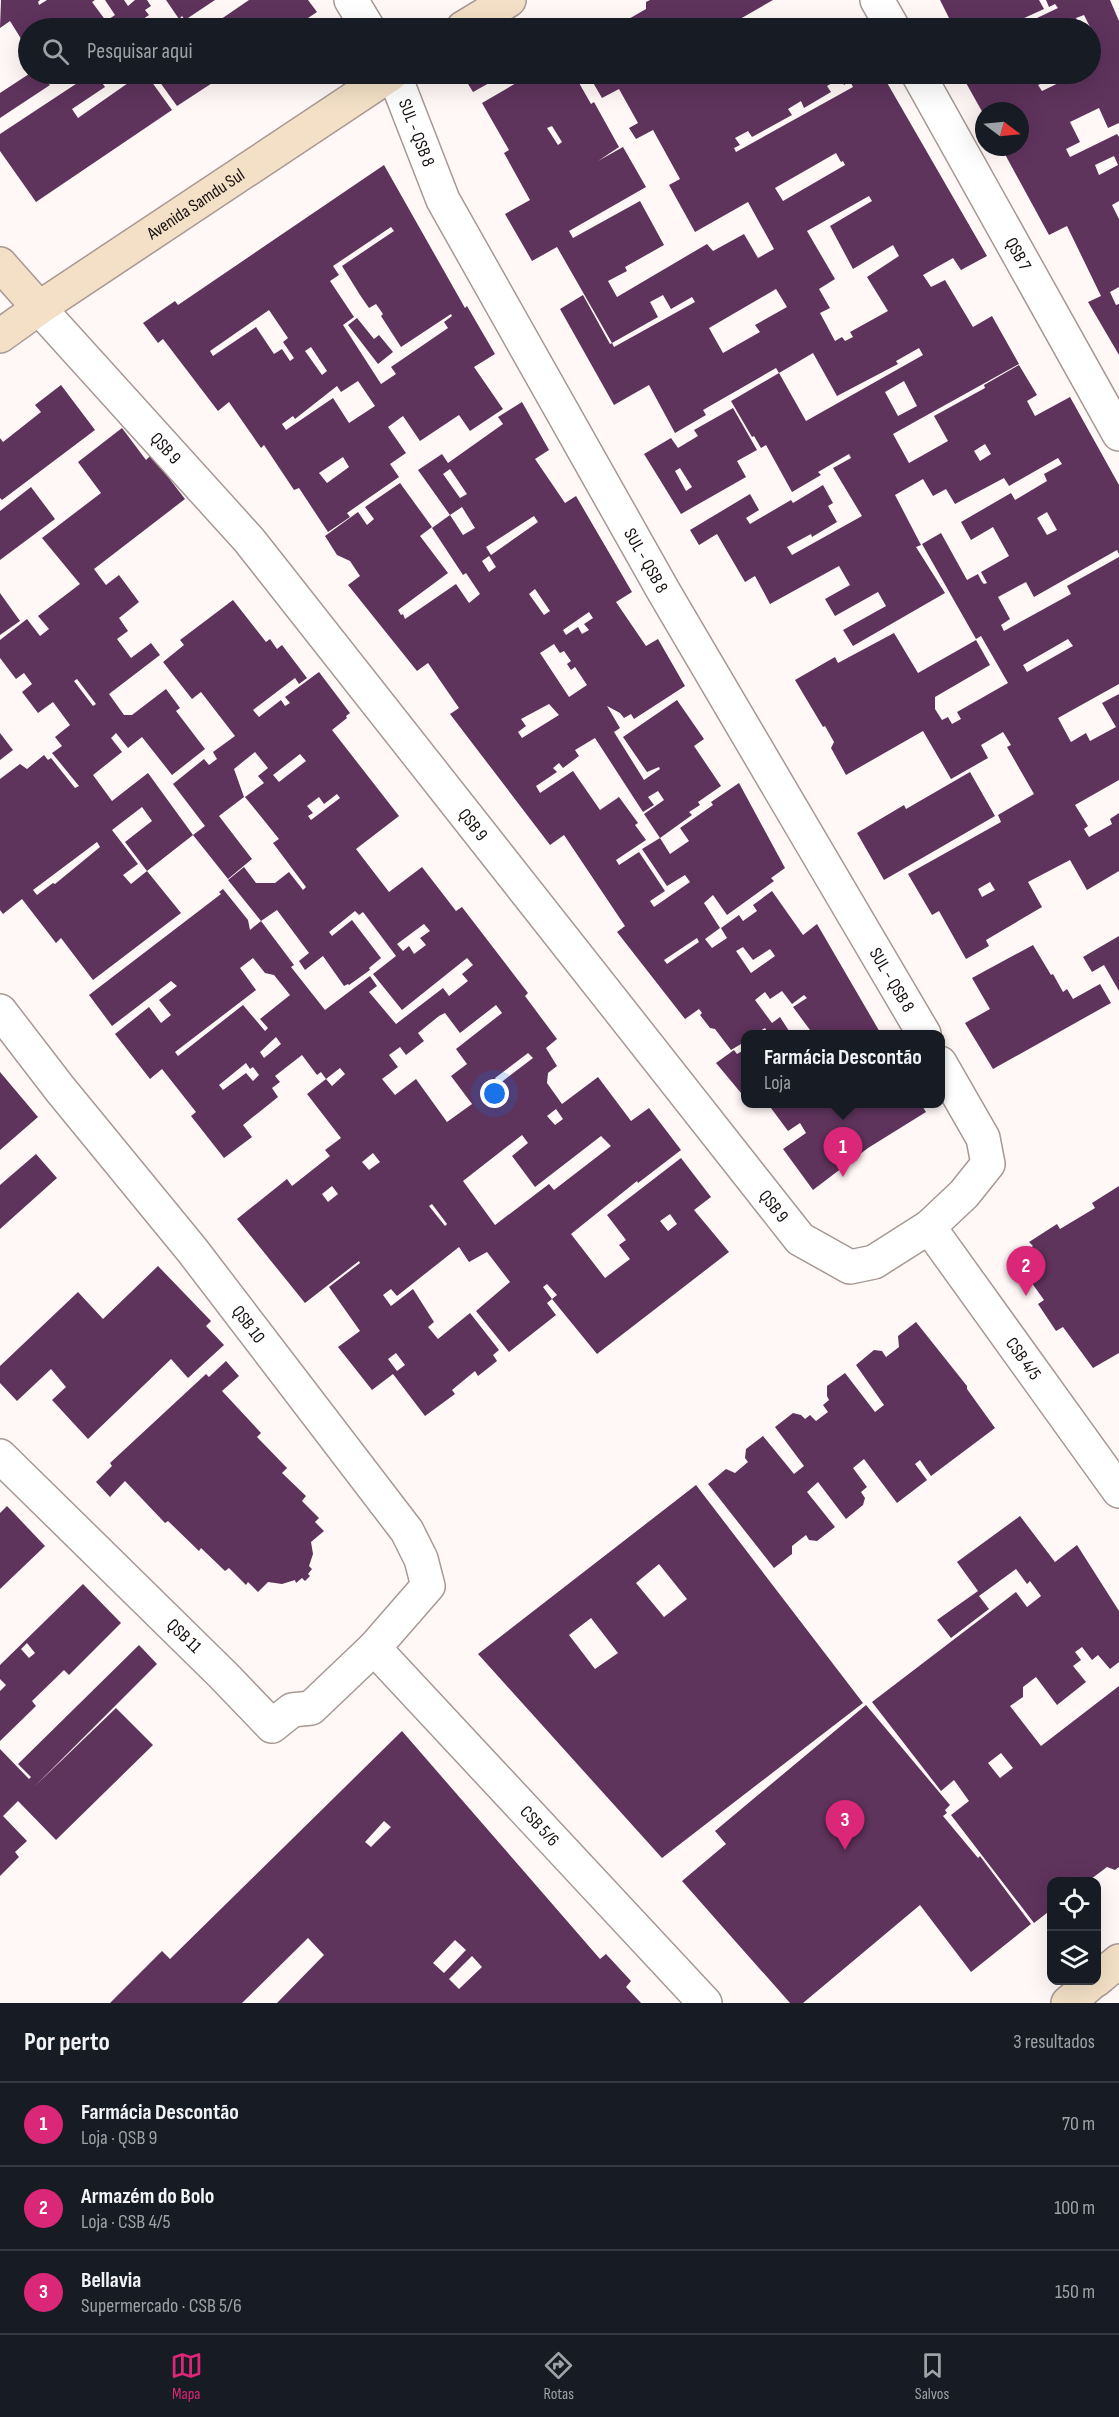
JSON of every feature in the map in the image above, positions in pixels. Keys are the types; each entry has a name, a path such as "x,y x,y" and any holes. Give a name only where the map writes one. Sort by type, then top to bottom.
{"main road":[{"path":"480,18 510,0"},
{"name":"Avenida Samdu Sul","path":"0,336 378,84"},
{"path":"0,264 39,308"},
{"path":"1101,1976 1119,1961"},
{"path":"1068,2003 1090,1985"}],"street":[{"path":"351,0 362,18"},
{"path":"877,0 887,18"},
{"name":"SUL - QSB 8","path":"397,84 443,200 664,592 921,1030"},
{"name":"QSB 7","path":"924,84 1119,434"},
{"name":"QSB 9","path":"39,308 249,540 800,1239 850,1267 874,1262 929,1227"},
{"name":"QSB 10","path":"0,1011 60,1089 192,1250 407,1532 421,1559 428,1586 374,1648"},
{"path":"929,1227 964,1194 988,1164 983,1138 945,1072"},
{"name":"CSB 4/5","path":"929,1227 1119,1491"},
{"name":"QSB 11","path":"0,1456 272,1726 292,1710 311,1708 374,1648"},
{"name":"CSB 5/6","path":"374,1648 705,2003"}],"building":[{"path":"1,0 40,0 39,5 47,0 95,0 92,2 104,18 18,18 18,34 10,21 0,28"},
{"path":"105,0 124,0 128,6 135,0 147,0 151,6 145,10 149,15 145,18 110,18 115,15"},
{"path":"166,0 215,0 188,18 182,16 178,18"},
{"path":"249,0 308,0 317,12 308,18 223,18"},
{"path":"650,0 773,0 742,18 630,18 646,9 646,2"},
{"path":"940,0 1039,0 1044,9 1024,18 949,18"},
{"path":"1046,0 1110,0 1119,21 1119,123 1108,128 1099,108 1070,122 1080,142 1066,149 1070,157 1117,134 1119,137 1119,201 1112,205 1119,219 1119,287 1110,292 1116,305 1119,304 1119,355 1088,302 1101,296 1067,226 1049,235 1006,156 1029,156 1029,102 977,102 967,84 1040,84 1038,85 1042,91 1056,84 1101,84 1101,18 1086,18 1084,15 1076,18 1037,18 1058,8 1055,4 1049,7","holes":["1114,156 1118,165 1099,175 1095,165"]},
{"path":"18,81 18,84 50,85 0,118 0,93"},
{"path":"76,84 103,84 105,87 72,109 78,118 127,84 153,84 172,110 36,202 0,151 0,134"},
{"path":"161,84 211,84 177,106"},
{"path":"468,84 487,84 473,92"},
{"path":"515,84 580,84 591,104 594,102 619,147 598,161 623,147 646,187 569,231 573,238 640,201 664,245 625,267 627,271 608,281 617,297 707,244 713,251 744,234 758,258 774,249 748,202 695,232 669,185 680,179 653,130 636,139 629,128 638,123 619,89 602,98 594,84 830,84 827,86 831,92 804,108 801,101 788,109 792,115 752,137 748,131 735,138 740,145 734,148 736,152 853,87 852,84 888,84 987,256 961,270 953,258 923,275 931,287 945,280 973,327 992,316 1019,364 893,434 909,463 948,441 934,416 985,388 984,385 1019,365 1037,395 1027,401 1035,416 1070,397 1119,485 1119,554 1117,550 1034,597 1026,582 998,597 1010,619 1001,625 1004,631 1071,594 1067,586 1119,557 1119,684 1058,718 1071,742 1086,733 1090,741 1116,727 1102,703 1119,694 1119,780 1075,805 1088,826 1084,829 1089,837 1112,824 1110,819 1119,813 1119,871 1087,890 1070,860 1028,882 1042,907 986,940 989,946 966,959 939,911 932,915 908,874 1001,822 998,815 1034,794 1007,747 1011,745 1003,732 981,745 988,758 951,779 923,731 846,775 831,748 834,742 795,680 835,657 838,663 894,633 918,673 976,640 990,665 935,697 935,709 942,720 948,717 952,724 961,719 957,712 1008,683 981,636 976,639 922,544 941,533 967,580 978,574 984,584 987,583 981,572 1009,556 993,527 971,540 961,522 1011,493 1015,500 1047,481 1044,474 1062,464 1058,458 1009,486 1004,478 955,504 946,489 933,496 923,479 895,495 921,545 916,547 945,593 853,646 843,630 886,606 878,592 835,616 825,599 850,585 839,566 770,604 755,576 745,582 717,534 699,545 690,530 750,494 759,510 746,518 750,524 791,500 793,503 823,485 833,503 828,506 837,522 812,537 811,534 787,547 792,555 862,516 833,468 851,458 849,454 818,472 821,475 792,492 766,445 761,448 754,436 752,437 731,401 779,373 776,368 703,410 706,415 675,433 649,385 614,405 560,309 583,295 610,344 612,343 557,247 532,261 505,214 530,200 504,153 509,150 482,103","holes":["552,126 562,142 558,145 547,128","836,153 845,165 783,201 775,188","869,196 872,201 830,226 853,269 893,245 899,256 867,277 888,311 850,332 853,337 845,341 842,337 835,341 820,313 830,308 819,289 835,279 807,231","776,289 787,307 755,325 760,332 723,353 709,328","663,295 671,309 692,297 695,302 614,347 612,343 658,317 650,302","919,348 923,355 806,421 779,373 813,353 837,396 898,364 896,361","904,381 917,406 898,416 885,392","985,444 991,454 980,461 974,451","1047,512 1057,530 1047,535 1037,518","1068,639 1073,646 1027,672 1023,665","990,882 995,890 982,897 978,889"]},
{"path":"384,165 465,308 467,306 495,354 474,367 503,409 470,431 459,415 420,441 403,416 388,427 406,453 390,464 399,477 347,513 350,517 328,532 299,488 294,490 264,445 261,448 229,402 218,411 163,339 158,343 143,323 175,301 178,305","holes":["391,227 394,231 342,266 369,308 376,304 401,347 451,314 452,316 444,322 448,328 391,367 396,374 381,384 343,325 354,317 330,281 339,275 333,266","269,310 288,338 283,342 294,358 290,361 282,349 274,354 256,327 213,356 210,351","311,347 327,371 322,375 305,351","358,381 375,406 349,423 333,398 286,430 282,424 293,416 295,419 337,386 341,392","343,457 349,467 327,483 319,473"]},
{"path":"357,318 374,339 379,335 393,352 378,364 348,325"},
{"path":"61,385 95,430 2,500 0,498 0,438 3,442 41,412 35,405"},
{"path":"522,402 549,450 535,459 565,503 576,496 632,592 616,602 646,646 658,639 685,686 634,719 631,714 624,718 607,706 620,728 614,732 644,780 660,769 659,767 647,772 623,737 677,700 704,739 694,746 721,786 698,802 700,805 689,812 692,815 660,838 670,854 689,841 680,828 713,805 711,802 739,783 785,868 771,878 774,881 727,915 713,895 704,903 720,928 705,939 712,948 727,938 721,928 739,915 743,921 757,911 753,905 772,891 803,935 817,924 879,1030 810,1030 793,1007 807,998 804,995 792,1004 782,991 770,999 765,992 755,1000 772,1023 780,1017 788,1030 766,1030 765,1028 741,1030 741,1044 731,1050 715,1029 710,1028 700,1015 702,1013 699,1009 685,1019 617,932 625,926 564,835 550,845 450,714 459,708 428,663 417,671 348,585 360,576 350,561 337,555 325,536 358,512 367,525 374,519 365,507 400,483 432,527 420,536 448,573 398,610 401,615 403,614 405,619 456,584 469,603 480,594 466,573 463,575 432,528 450,515 418,470 442,454 448,463 503,424 498,417","holes":["450,469 467,494 460,498 443,474","462,507 475,528 463,535 450,515","534,516 538,522 491,555 486,547","489,556 496,567 489,572 482,561","535,589 550,611 544,615 529,594","589,612 593,618 584,624 589,630 582,634 578,627 566,635 563,630","554,644 560,653 564,651 571,661 567,664 571,670 575,667 587,685 569,697 540,653","549,704 559,715 522,738 518,732 526,726 521,719","595,738 643,812 654,805 648,797 658,791 664,800 644,814 660,838 642,849 667,886 685,875 690,882 654,907 650,901 665,891 639,852 619,865 616,860 646,840 635,825 638,823 619,797 600,810 573,771 540,793 536,786 557,772 553,768 559,763 563,768 579,756 575,750","697,938 699,942 667,964 664,960","743,947 753,960 770,949 775,956 751,973 736,951"]},
{"path":"733,408 757,450 737,461 746,477 681,514 644,454 671,438 678,448 698,436 694,430","holes":["680,468 692,487 686,491 675,471"]},
{"path":"122,428 146,460 151,455 185,499 94,569 106,585 119,575 139,602 119,618 128,631 117,639 131,658 151,643 160,655 109,694 124,715 132,715 166,689 180,708 176,711 205,749 172,775 142,737 128,748 116,733 111,738 122,752 93,775 112,801 148,773 193,835 147,871 181,913 93,980 61,938 56,943 22,899 3,914 0,910 0,779 20,764 27,769 44,755 48,760 51,758 75,788 79,786 52,753 62,746 55,737 70,725 53,702 38,713 22,692 32,684 24,673 16,679 0,658 0,640 27,619 40,636 49,629 38,616 80,584 42,538 101,493 78,462","holes":["77,679 96,704 93,706 74,681","142,807 152,821 125,842 147,871 131,884 123,875 138,864 112,830","97,842 100,847 55,884 53,883 37,895 33,890"]},
{"path":"31,487 55,519 0,560 0,511"},
{"path":"0,593 20,621 0,635"},
{"path":"233,600 266,642 270,639 277,649 282,645 307,678 299,684 295,678 253,710 259,717 281,700 285,706 290,703 285,697 319,672 350,713 332,730 399,816 356,849 389,892 422,867 456,911 462,907 528,993 525,996 557,1039 546,1048 557,1066 548,1073 547,1083 562,1104 598,1077 631,1121 649,1108 681,1150 638,1183 637,1181 571,1234 605,1278 630,1259 619,1245 626,1240 607,1215 681,1158 711,1197 694,1210 729,1252 597,1354 552,1299 547,1303 556,1315 509,1352 476,1311 510,1282 487,1252 469,1262 459,1247 397,1296 391,1289 383,1295 391,1306 413,1289 434,1322 428,1327 438,1339 470,1313 499,1350 493,1355 497,1361 478,1376 475,1371 452,1390 455,1394 425,1416 393,1374 372,1390 338,1347 360,1331 329,1287 360,1263 359,1261 305,1303 237,1219 287,1179 292,1186 330,1156 325,1150 341,1138 307,1094 326,1079 321,1072 317,1075 302,1055 275,1076 280,1082 272,1088 278,1097 243,1125 252,1137 224,1158 191,1116 196,1112 162,1069 150,1079 115,1034 149,1007 161,1023 171,1015 159,1000 177,986 171,981 112,1026 89,995 221,894 219,892 223,889 248,920 250,930 261,921 228,880 244,867 256,883 275,883 289,872 303,890 306,887 273,843 279,839 245,797 264,783 258,776 268,768 255,752 234,769 244,797 219,816 252,859 228,879 193,835 205,826 173,784 204,759 209,765 217,759 213,752 235,736 201,692 192,699 163,662 184,645 180,640","holes":["300,754 306,761 279,782 273,775","337,794 340,798 311,820 308,816 313,813 307,806 319,797 324,804","277,910 309,953 299,961 305,970 323,956 344,986 370,970 369,968 381,958 352,920 332,936 329,932 355,911 359,915 363,912 396,956 373,974 402,1010 467,958 473,965 462,974 468,981 449,996 443,988 396,1024 369,992 377,986 370,976 325,1010 291,967 294,965 261,921","424,924 430,931 420,938 426,945 414,954 409,946 403,951 397,944","253,958 265,973 274,975 290,995 260,1019 268,1028 265,1031 243,1005 178,1056 175,1052 256,990 240,968","496,1005 502,1013 456,1049 467,1064 451,1076 472,1104 447,1122 416,1079 395,1095 382,1079 398,1067 389,1055 400,1047 406,1055 424,1041 418,1033 445,1013 460,1033","276,1037 281,1044 264,1058 260,1052","528,1053 533,1058 499,1084 495,1078","246,1063 250,1069 253,1067 259,1075 253,1081 246,1073 223,1090 219,1085","340,1068 345,1074 332,1086 326,1079","556,1109 563,1119 555,1125 547,1116","522,1135 528,1143 512,1156 535,1187 601,1136 611,1146 554,1190 549,1184 495,1225 463,1181","373,1153 380,1162 369,1170 362,1162","332,1186 338,1194 328,1202 322,1194","432,1204 447,1224 445,1226 429,1206","670,1214 677,1224 668,1231 660,1221","547,1284 557,1295 552,1299 543,1287","396,1353 405,1365 397,1371 388,1359"]},
{"path":"0,733 13,750 0,760"},
{"path":"970,772 995,816 884,880 857,833 904,805 906,809"},
{"path":"1119,936 1119,991 1104,965 1092,972 1083,957"},
{"path":"1033,945 1063,992 1067,989 1073,999 1100,984 1111,1003 993,1069 965,1023 990,1009 972,978"},
{"path":"734,1050 737,1054 741,1052 741,1093 716,1063"},
{"path":"0,1072 38,1117 0,1150"},
{"path":"771,1108 836,1108 838,1111 841,1108 924,1108 926,1112 868,1148 813,1190 783,1149 806,1133 800,1123 788,1131"},
{"path":"36,1154 57,1178 0,1229 0,1185"},
{"path":"1119,1186 1119,1353 1093,1368 1063,1327 1056,1331 1038,1304 1044,1300 1014,1258 1033,1246 1029,1242 1057,1224 1060,1229 1095,1208 1092,1203"},
{"path":"158,1266 211,1321 206,1326 224,1345 188,1378 171,1359 88,1439 52,1400 66,1387 51,1369 17,1401 0,1383 0,1366 78,1292 103,1319"},
{"path":"916,1322 967,1386 995,1428 931,1476 920,1460 915,1464 927,1480 897,1503 864,1459 853,1468 867,1487 861,1492 865,1498 863,1505 846,1519 818,1482 807,1492 835,1527 817,1541 809,1540 806,1535 792,1546 792,1554 774,1568 708,1484 726,1469 735,1473 748,1462 745,1458 746,1449 763,1436 794,1474 804,1466 775,1427 793,1413 805,1419 810,1415 816,1421 828,1412 823,1405 829,1400 827,1386 845,1373 875,1412 884,1405 856,1365 874,1350 882,1351 886,1357 899,1347 898,1336"},
{"path":"226,1361 239,1376 222,1391 261,1433 257,1437 287,1468 282,1473 306,1496 302,1501 319,1518 315,1522 324,1531 311,1542 313,1554 309,1566 312,1569 305,1581 302,1578 296,1583 295,1580 282,1584 268,1582 258,1592 248,1582 246,1585 229,1568 225,1571 201,1548 199,1551 168,1521 165,1523 125,1481 110,1497 96,1482 112,1466 110,1463 206,1374 209,1377"},
{"path":"696,1485 863,1703 662,1858 478,1654","holes":["659,1564 687,1599 664,1617 636,1583","591,1618 618,1653 595,1669 569,1635"]},
{"path":"7,1506 45,1546 0,1589 0,1513"},
{"path":"1020,1516 1055,1562 1077,1545 1119,1611 1119,1662 1110,1669 1098,1655 1092,1660 1082,1647 1075,1652 1081,1660 1073,1666 1086,1682 1057,1705 1036,1677 1023,1687 1023,1697 1010,1706 1041,1746 1119,1686 1119,1867 1115,1870 1107,1867 1094,1877 1047,1877 1047,1913 1034,1923 951,1815 969,1801 954,1780 941,1791 872,1702 1016,1592 1027,1607 1041,1596 1030,1581 1027,1584 1016,1569 979,1596 989,1609 951,1638 937,1620 978,1591 957,1562","holes":["1001,1753 1013,1768 1000,1778 988,1763"]},
{"path":"83,1584 121,1623 69,1675 64,1670 32,1701 36,1706 0,1741 0,1691 6,1685 0,1679 0,1665","holes":["27,1643 35,1653 29,1658 21,1649"]},
{"path":"139,1645 157,1664 33,1788 116,1708 153,1745 56,1840 18,1801 3,1816 27,1841 15,1852 19,1857 0,1876 0,1749 29,1779 31,1777 18,1764"},
{"path":"866,1705 950,1805 943,1816 978,1858 980,1856 1031,1924 971,1972 920,1905 803,2003 790,2003 682,1881 726,1844 715,1831"},
{"path":"402,1731 600,1959 606,1954 631,1981 626,1987 641,2003 277,2003 324,1955 308,1938 242,2003 110,2003 162,1951 170,1959","holes":["384,1821 391,1827 371,1847 365,1842","455,1940 466,1950 444,1973 433,1963","472,1956 482,1967 459,1989 449,1979"]}],"place":[{"name":"Farmácia Descontão","path":"843,1177"},
{"name":"Armazém do Bolo","path":"1026,1296"},
{"name":"Bellavia","path":"845,1850"}]}
